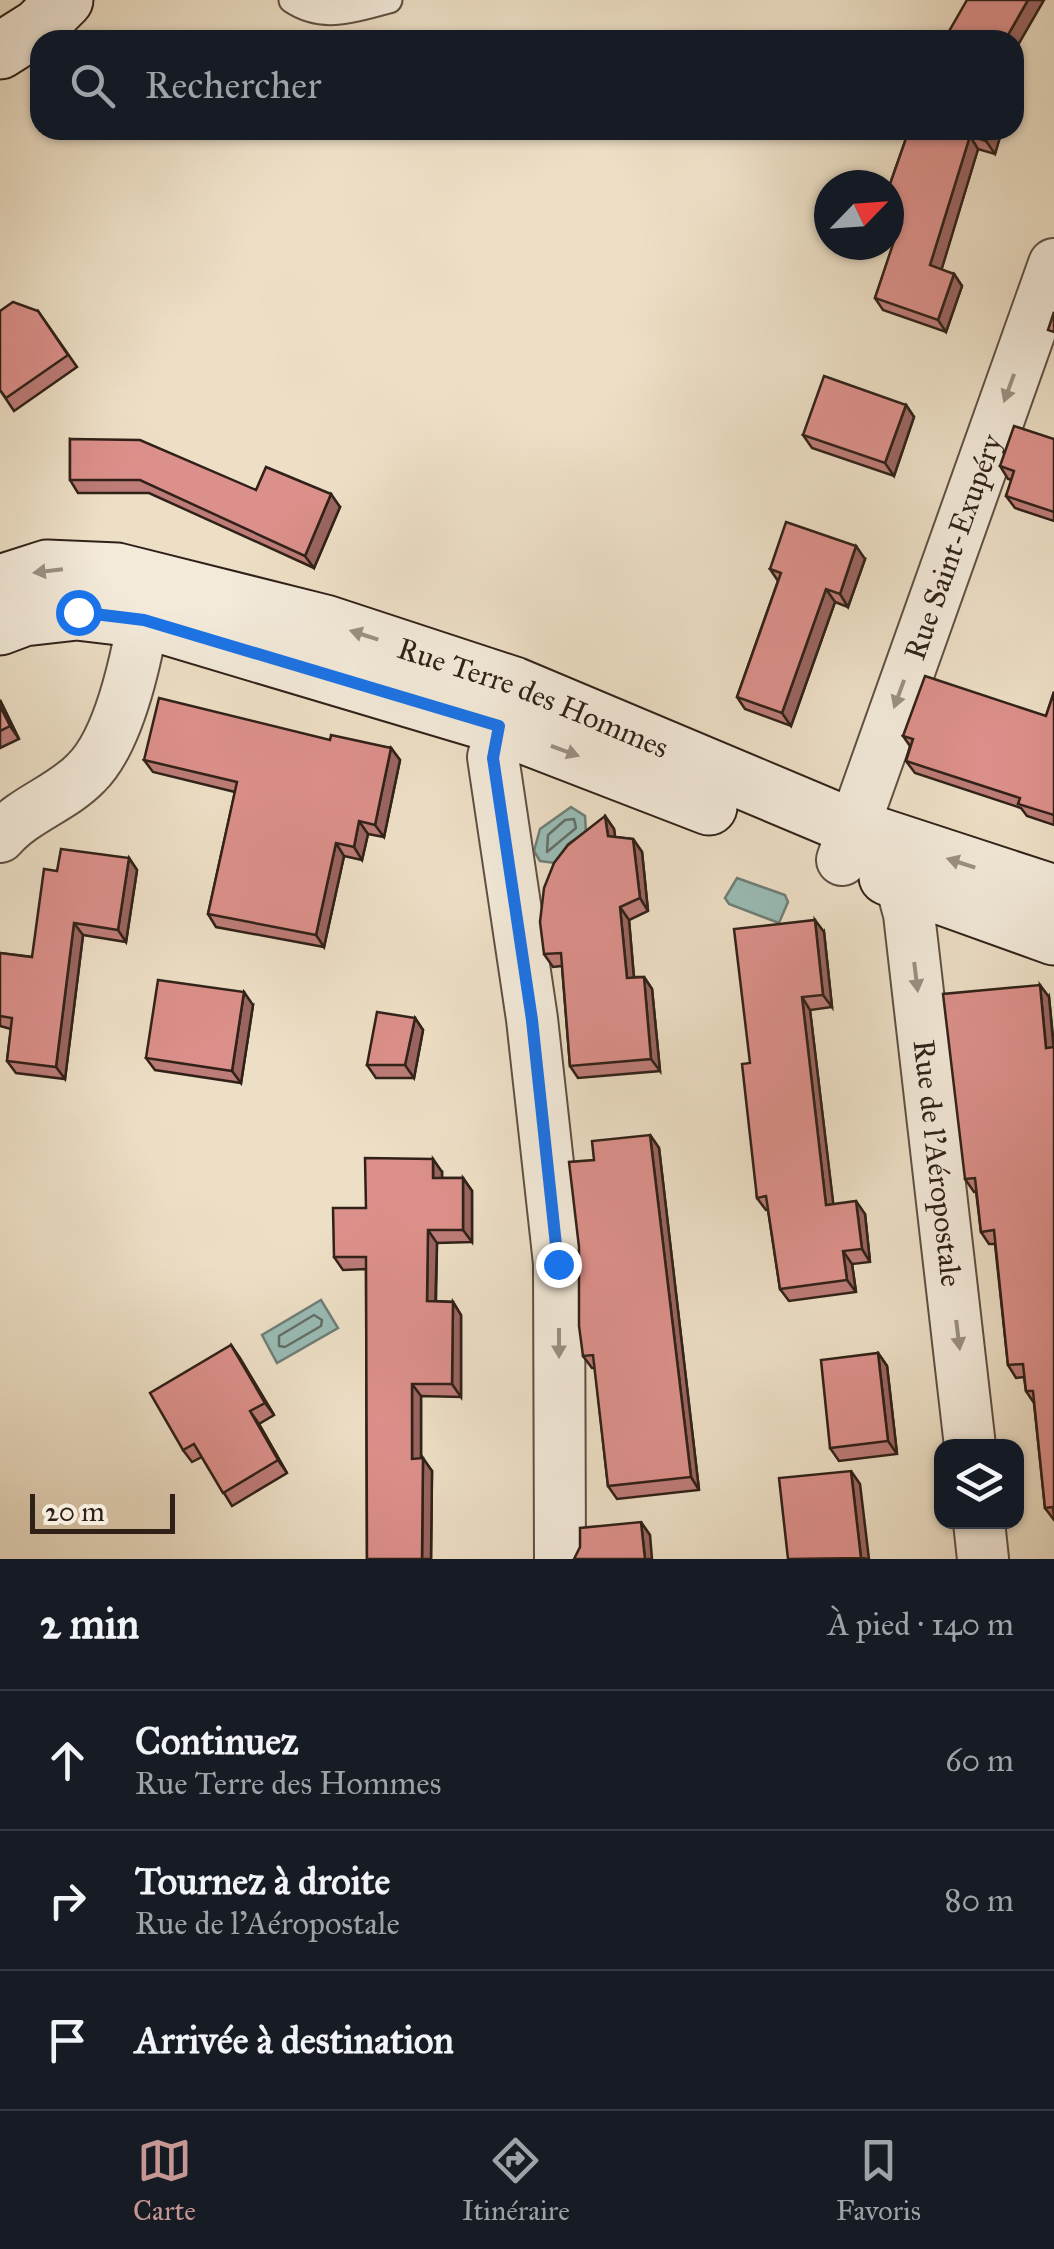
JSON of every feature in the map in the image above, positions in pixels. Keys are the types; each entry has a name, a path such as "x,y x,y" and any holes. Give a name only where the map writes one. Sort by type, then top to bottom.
{"street":[{"path":"32,30 65,0"},
{"path":"0,51 30,31"},
{"name":"Rue Saint-Exupéry","path":"847,844 1054,264"},
{"name":"Rue Terre des Hommes","path":"0,583 47,568 118,571 147,600"},
{"path":"0,837 11,824 85,776 106,750 147,600"},
{"name":"Rue Terre des Hommes","path":"0,627 24,618 147,600 325,622 506,706 847,844 1054,894"},
{"path":"506,706 493,758 532,1020 558,1264 560,1559"},
{"name":"Rue Terre des Hommes","path":"847,844 900,881 1054,937"},
{"name":"Rue de l'Aéropostale","path":"900,881 909,914 969,1439"},
{"path":"980,1529 984,1559"}],"lane":[{"path":"292,0 311,13 346,11 389,0"}],"water":[{"path":"571,807 585,816 586,832 568,844 555,863 540,861 534,851 540,829"},
{"path":"737,878 785,895 788,902 779,923 729,904 725,898"},
{"path":"321,1300 338,1328 277,1363 262,1335"}],"building":[{"path":"967,0 1028,0 1011,30 950,30"},
{"path":"905,140 969,140 930,265 954,274 938,320 875,298 888,260 904,260 904,170 895,170"},
{"path":"13,302 38,311 68,355 6,398 0,390 0,311"},
{"path":"824,376 906,405 885,463 803,435"},
{"path":"1014,426 1054,439 1054,512 1006,496 1014,471 1000,466"},
{"path":"70,439 140,440 256,490 266,467 331,494 305,556 140,480 70,480"},
{"path":"786,522 856,546 840,594 826,589 782,713 737,697 781,573 770,569"},
{"path":"925,676 1046,716 1054,692 1054,815 1018,804 1020,798 906,761 913,739 903,736"},
{"path":"159,698 330,740 331,735 391,748 375,825 359,821 354,847 336,843 316,935 208,914 237,782 144,760"},
{"path":"0,706 10,726 0,731"},
{"path":"605,816 608,836 633,839 640,898 620,907 627,978 644,977 651,1059 570,1066 561,953 544,954 540,922 544,888 554,863 568,845"},
{"path":"61,849 129,858 118,930 74,923 56,1067 7,1061 12,1018 0,1016 0,953 32,957 44,869 57,871"},
{"path":"815,920 823,995 802,997 826,1205 856,1201 862,1249 843,1251 847,1280 780,1289 766,1196 757,1198 742,1064 750,1063 734,929"},
{"path":"158,980 244,992 232,1071 146,1058"},
{"path":"1040,985 1046,1048 1054,1047 1054,1515 1053,1507 1045,1508 1033,1391 1026,1391 1023,1364 1008,1365 994,1230 981,1232 975,1178 965,1179 943,994"},
{"path":"377,1012 415,1018 405,1065 367,1065"},
{"path":"650,1135 691,1477 608,1486 593,1355 583,1356 579,1326 579,1247 569,1162 594,1160 592,1141"},
{"path":"365,1158 433,1159 433,1178 463,1178 463,1230 428,1230 427,1301 453,1302 452,1384 412,1384 412,1459 423,1458 422,1559 367,1559 366,1257 334,1257 333,1208 366,1208"},
{"path":"231,1345 265,1403 250,1411 278,1460 223,1493 194,1444 183,1450 150,1393"},
{"path":"878,1353 888,1441 830,1448 821,1360"},
{"path":"851,1471 861,1558 788,1559 779,1478"},
{"path":"641,1522 645,1559 574,1559 580,1547 580,1528"}],"route":[{"path":"78,612 144,620 499,726 493,758 532,1020 558,1264"}]}
